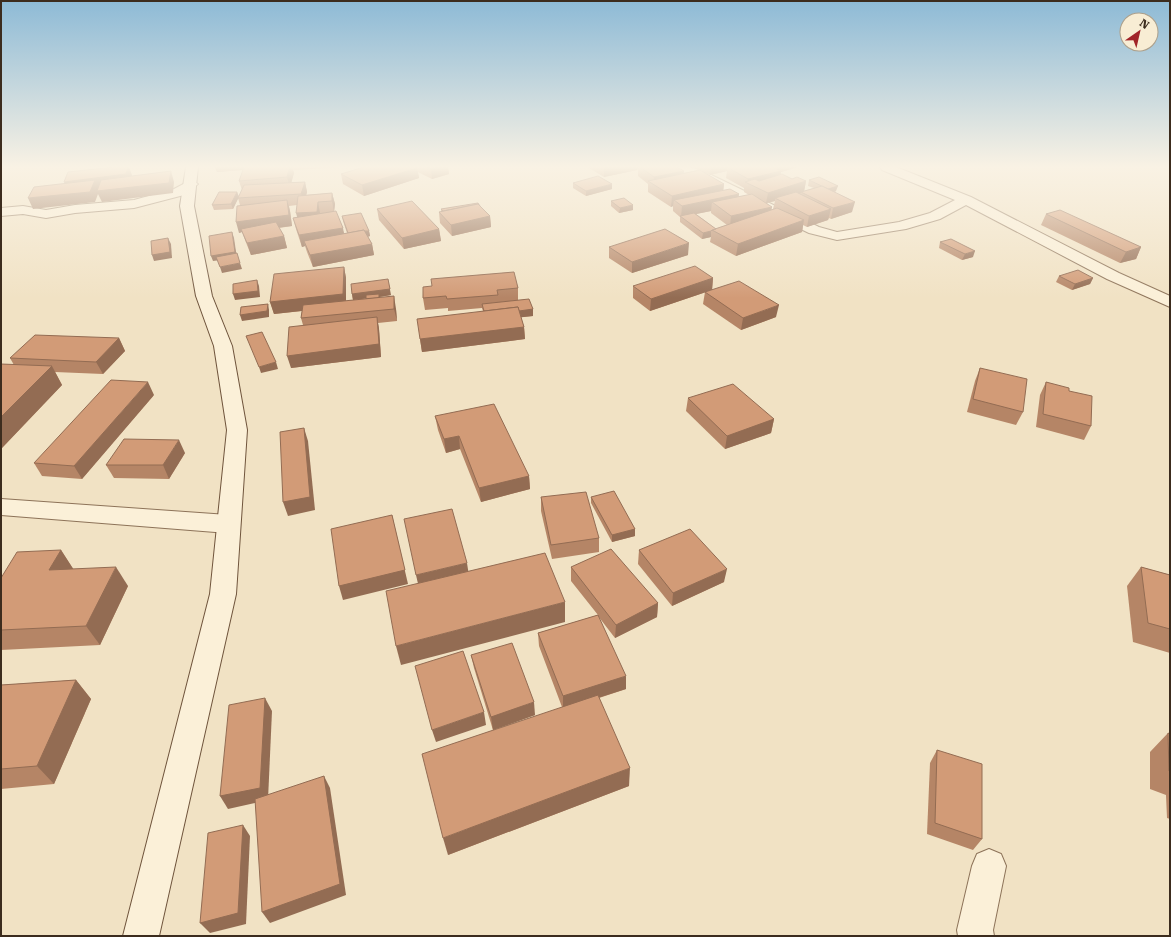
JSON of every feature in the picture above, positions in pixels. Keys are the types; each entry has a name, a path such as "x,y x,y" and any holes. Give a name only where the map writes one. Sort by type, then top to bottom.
{"street":[{"path":"1,212 15,211"},
{"path":"27,211 46,214 65,211"},
{"path":"141,936 223,594 237,430 223,346 204,296 188,211"},
{"path":"774,211 814,230 837,236 901,226 935,216 945,211"},
{"path":"987,211 1114,276 1170,302"},
{"path":"1,507 228,524"},
{"path":"976,936 974,930 989,866"}],"building":[{"path":"237,211 288,211 289,215 236,222"},
{"path":"296,211 317,211 317,212 296,213"},
{"path":"336,211 343,228 299,235 293,218"},
{"path":"378,211 421,211 439,229 402,238"},
{"path":"485,211 490,216 451,225 439,212"},
{"path":"724,211 755,211 731,216"},
{"path":"769,211 783,211 804,220 738,244 712,230"},
{"path":"799,211 826,211 809,216"},
{"path":"1062,211 1141,247 1126,252 1046,214"},
{"path":"361,213 369,231 364,230 348,233 342,216"},
{"path":"694,213 716,229 703,233 680,216"},
{"path":"276,222 284,236 247,243 241,229"},
{"path":"665,229 689,243 632,262 609,247"},
{"path":"364,230 372,244 310,255 304,241"},
{"path":"232,232 235,252 211,256 209,236"},
{"path":"168,238 170,252 152,255 151,241"},
{"path":"951,239 975,251 965,254 940,242"},
{"path":"237,253 240,263 220,267 216,257"},
{"path":"695,266 713,278 651,299 633,286"},
{"path":"344,267 343,294 270,302 274,274"},
{"path":"1078,270 1093,278 1075,284 1059,276"},
{"path":"514,272 518,288 497,290 498,295 447,299 446,296 423,298 423,287 432,286 431,279"},
{"path":"388,279 390,289 352,294 351,284"},
{"path":"257,280 258,291 233,294 233,284"},
{"path":"739,281 779,305 743,318 705,292"},
{"path":"379,294 379,298 366,299 366,295"},
{"path":"394,296 394,309 301,318 303,305"},
{"path":"529,299 533,309 519,311 518,307 484,311 482,304"},
{"path":"268,304 267,311 240,315 241,307"},
{"path":"518,307 524,327 420,339 417,319"},
{"path":"377,317 379,344 287,356 289,327"},
{"path":"262,332 276,362 259,367 246,336"},
{"path":"35,335 119,338 96,362 10,358"},
{"path":"1,364 52,366 1,417"},
{"path":"980,368 1027,379 1023,412 973,399"},
{"path":"111,380 148,382 74,466 34,463"},
{"path":"1046,382 1069,388 1069,391 1092,396 1091,426 1043,414"},
{"path":"733,384 774,419 727,436 688,398"},
{"path":"494,404 529,476 479,488 459,436 444,439 435,416"},
{"path":"304,428 310,497 283,502 280,432"},
{"path":"124,439 179,440 163,465 106,465"},
{"path":"614,491 635,529 612,535 591,497"},
{"path":"586,492 599,538 551,545 541,497"},
{"path":"452,509 467,563 416,575 404,519"},
{"path":"392,515 405,570 339,586 331,529"},
{"path":"690,529 727,569 673,593 639,550"},
{"path":"611,549 658,603 616,625 571,567"},
{"path":"61,550 49,570 116,567 86,626 1,630 1,578 17,552"},
{"path":"545,553 565,602 396,646 386,591"},
{"path":"1141,567 1170,575 1170,629 1148,623"},
{"path":"598,615 626,676 563,696 538,633"},
{"path":"512,643 534,702 491,717 471,655"},
{"path":"463,651 484,712 432,730 415,666"},
{"path":"76,680 37,766 1,769 1,685"},
{"path":"598,695 630,768 443,838 422,754"},
{"path":"265,698 260,788 220,796 229,705"},
{"path":"1168,733 1170,734 1170,771 1169,771"},
{"path":"937,750 982,764 982,839 935,823"},
{"path":"324,776 340,884 262,912 255,799"},
{"path":"243,825 238,913 200,923 208,833"}]}
